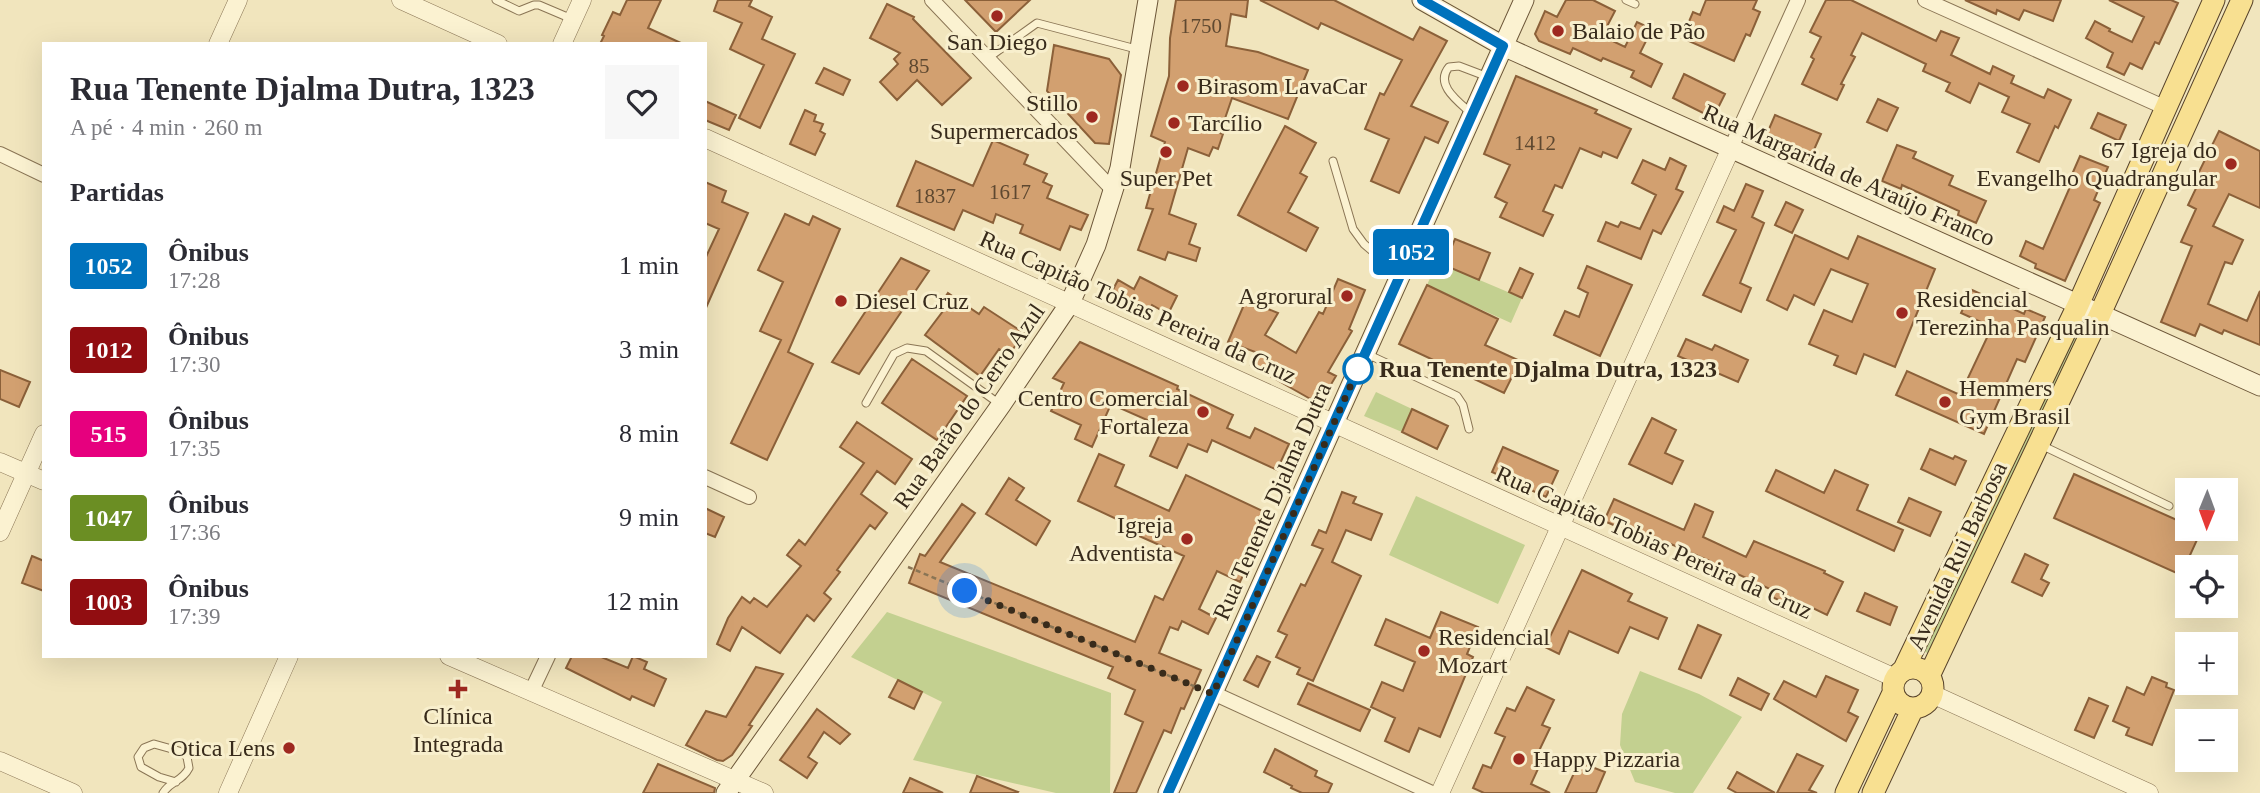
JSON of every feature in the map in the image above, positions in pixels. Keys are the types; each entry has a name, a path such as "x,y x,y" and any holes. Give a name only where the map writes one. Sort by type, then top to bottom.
{"main road":[{"name":"Rua Barão do Cerro Azul","path":"730,787 1001,405 1070,303 1084,276 1114,191 1126,138 1147,0"},
{"name":"Rua Margarida de Araújo Franco","path":"1422,0 1503,46 2260,386"},
{"name":"Rua Tenente Djalma Dutra","path":"1168,793 1524,0"},
{"name":"Avenida Rui Barbosa","path":"1846,793 1897,680 2078,304 2214,0"},
{"name":"Avenida Rui Barbosa","path":"1930,685 2242,0"},
{"path":"1918,668 1930,685 1927,703 1913,708 1900,704 1897,680 1918,668"},
{"path":"1873,793 1913,708"}],"street":[{"path":"219,42 238,0"},
{"path":"401,0 493,42"},
{"path":"563,42 582,0"},
{"path":"932,0 1114,191"},
{"path":"1440,793 1798,0"},
{"path":"1925,0 2166,108"},
{"name":"Rua Capitão Tobias Pereira da Cruz","path":"707,139 1897,680"},
{"path":"0,155 42,173"},
{"path":"0,531 42,438"},
{"path":"0,462 42,480"},
{"path":"707,478 749,497"},
{"path":"228,793 288,658"},
{"path":"454,658 730,787 764,793"},
{"path":"531,692 547,658"},
{"path":"1930,685 2149,793"},
{"path":"1213,694 1432,793"},
{"path":"0,761 73,793"}],"lane":[{"path":"496,0 519,11 539,5 573,19"},
{"path":"1626,0 1635,4"},
{"path":"988,58 1037,23 1140,50"},
{"path":"1472,114 1448,90 1444,82 1444,72 1449,67 1459,66 1489,78"},
{"path":"1333,161 1353,229 1364,244 1400,275"},
{"path":"866,403 894,354 907,348 926,351 1001,405"},
{"path":"1365,353 1457,396 1463,405 1469,429"},
{"path":"2039,444 2169,506"},
{"path":"163,793 167,786 176,782 185,777 189,768 187,757 179,751 154,744 144,748 138,757 141,767 159,777 176,782"}],"path":[{"path":"892,560 1213,694"}],"green space":[{"path":"1437,262 1522,298 1511,323 1427,285"},
{"path":"2072,337 2083,342 1937,656 1922,651"},
{"path":"1376,392 1412,409 1402,432 1364,416"},
{"path":"1416,496 1525,545 1498,604 1389,555"},
{"path":"887,612 1111,693 1110,793 1056,793 913,760 942,702 851,657"},
{"path":"1640,671 1699,694 1742,717 1693,793 1675,793 1635,782 1620,745 1622,714"}],"building":[{"path":"627,0 661,0 648,28 679,42 601,42 613,12 620,15"},
{"path":"718,0 752,0 749,6 772,17 762,39 795,54 760,128 739,118 764,65 730,49 742,23 714,11"},
{"name":"San Diego","path":"965,0 1030,0 996,32"},
{"path":"1176,0 1248,0 1246,17 1231,14 1226,46 1258,52 1308,70 1288,119 1232,98 1220,133 1223,134 1218,149 1213,147 1209,156 1188,148 1169,214 1196,224 1189,244 1200,248 1196,261 1168,252 1165,260 1138,250 1153,209 1146,208 1165,142 1151,136 1169,76 1170,38"},
{"path":"1260,0 1334,0 1413,40 1420,27 1447,41 1411,106 1448,122 1438,143 1425,137 1399,193 1371,181 1389,139 1365,129 1380,93 1384,95 1402,60 1321,23 1318,29"},
{"path":"1566,0 1593,0 1615,11 1602,36 1625,47 1637,22 1652,29 1640,53 1662,64 1651,87 1631,77 1634,71 1603,58 1601,61 1573,48 1570,54 1539,41 1535,34 1545,11 1557,17"},
{"path":"1706,0 1757,0 1753,9 1760,12 1750,36 1746,34 1734,61 1682,38 1693,12 1700,15"},
{"path":"1826,0 1851,0 1936,41 1941,31 1959,38 1951,55 1990,74 1993,66 2014,76 2011,83 2044,98 2048,89 2071,100 2058,128 2055,126 2039,162 2017,152 2030,124 2002,112 2009,97 1979,83 1970,103 1946,91 1950,83 1923,71 1926,64 1862,33 1851,55 1855,57 1841,84 1844,85 1837,100 1802,84 1821,37 1810,32"},
{"path":"1965,0 2061,0 2053,21 2024,10 2019,20 1997,10 1996,14"},
{"path":"2109,0 2171,0 2178,3 2159,44 2155,42 2142,69 2130,63 2124,75 2107,67 2113,53 2086,38 2095,21 2132,42 2144,17"},
{"path":"887,4 914,17 971,78 942,105 917,80 897,100 880,82 898,64 894,59 900,53 870,38"},
{"name":"Stillo Supermercados","path":"1054,45 1109,59 1121,75 1109,144 1095,143 1047,91"},
{"path":"824,68 850,80 843,95 816,83"},
{"path":"1684,74 1725,94 1713,118 1673,98"},
{"path":"1516,76 1597,110 1595,113 1631,129 1617,158 1603,152 1601,157 1580,148 1562,188 1555,185 1543,211 1553,215 1543,236 1500,217 1507,203 1495,197 1510,165 1484,154"},
{"path":"1878,99 1898,108 1887,131 1867,122"},
{"path":"707,102 736,115 729,130 707,121"},
{"path":"805,110 816,115 814,121 823,124 820,131 825,134 815,155 790,144"},
{"path":"2098,113 2126,125 2119,141 2091,128"},
{"path":"1775,115 1821,134 1809,161 1763,143"},
{"path":"1285,126 1316,143 1300,173 1307,177 1288,212 1318,228 1306,251 1238,215"},
{"path":"2219,131 2260,151 2260,208 2229,194 2213,226 2243,240 2232,264 2225,262 2208,304 2247,321 2260,291 2260,345 2224,330 2222,334 2200,324 2195,336 2161,322 2192,246 2181,242 2196,209 2188,205 2200,180 2196,178"},
{"path":"993,140 1028,155 1024,164 1047,174 1043,182 1052,186 1047,198 1088,215 1081,230 1070,226 1060,250 1020,233 1023,225 996,214 993,223 963,210 954,230 897,206 916,161 973,186"},
{"path":"1897,145 1916,152 1913,158 1953,176 1949,185 1986,201 1976,223 1958,215 1959,211 1902,185 1901,189 1882,181"},
{"path":"2080,156 2108,167 2094,200 2100,203 2065,281 2035,268 2036,264 2020,256 2026,241 2043,249 2073,180 2070,179"},
{"path":"1670,158 1686,166 1676,189 1683,192 1661,234 1653,230 1641,259 1598,241 1606,222 1618,227 1621,222 1640,229 1656,195 1632,183 1643,160 1665,170"},
{"path":"707,183 726,191 722,202 748,213 707,305 707,255 719,229 707,224"},
{"path":"1746,184 1763,191 1752,217 1764,223 1740,283 1751,288 1741,312 1703,295 1736,230 1717,222 1724,206 1734,211"},
{"path":"1786,202 1803,210 1792,233 1775,225"},
{"path":"785,214 809,225 813,216 840,229 788,352 813,364 767,460 731,443 781,340 760,331 783,282 758,270"},
{"path":"1795,235 1848,259 1858,236 1935,269 1895,367 1864,354 1856,374 1834,365 1838,356 1809,344 1824,310 1852,322 1868,284 1831,269 1814,305 1794,295 1787,310 1767,300"},
{"path":"1455,239 1490,253 1479,280 1444,265"},
{"path":"901,258 929,271 859,374 832,362"},
{"path":"1587,266 1632,285 1600,356 1554,335 1565,311 1579,317 1588,293 1578,288"},
{"path":"1520,268 1533,274 1522,298 1509,292"},
{"path":"1140,277 1177,296 1168,314 1152,305 1145,318 1108,299 1118,280 1134,289"},
{"path":"1338,279 1365,290 1349,329 1352,331 1328,372 1336,376 1323,398 1314,401 1251,365 1258,353 1228,342 1246,300 1278,313 1265,335 1296,353 1319,312 1323,314"},
{"path":"1427,285 1498,319 1485,345 1520,361 1504,393 1399,344"},
{"path":"1972,290 2024,314 2026,309 2045,317 2025,362 2017,359 1984,434 1896,395 1907,371 1960,395 1992,327 1961,313"},
{"path":"948,293 979,314 984,307 1024,333 1009,355 999,349 980,376 925,335 943,311 938,308"},
{"path":"1686,339 1712,350 1715,345 1748,360 1738,382 1678,356"},
{"path":"1080,342 1178,386 1177,389 1233,415 1227,428 1250,438 1255,428 1289,444 1277,470 1212,440 1207,452 1188,444 1177,468 1150,456 1163,427 1111,404 1092,447 1075,439 1081,425 1051,411 1064,383 1053,378"},
{"path":"912,359 967,396 937,440 882,403"},
{"path":"0,370 30,382 19,407 0,399"},
{"path":"1412,409 1448,426 1437,449 1402,432"},
{"path":"1652,418 1676,430 1665,453 1683,461 1672,484 1629,464"},
{"path":"857,422 912,459 895,484 877,471 861,494 887,513 875,529 870,525 837,570 840,572 824,593 831,599 814,621 807,615 780,653 742,627 730,651 717,644 728,618 742,597 750,603 754,598 767,607 801,566 787,555 799,540 805,545 864,463 840,447"},
{"path":"1503,447 1558,471 1546,497 1492,472"},
{"path":"1930,449 1953,459 1955,456 1966,461 1955,485 1921,469"},
{"path":"1099,454 1124,465 1115,486 1169,511 1186,475 1271,515 1240,582 1217,571 1199,609 1216,618 1208,634 1182,621 1178,630 1170,627 1159,653 1201,670 1171,733 1164,730 1136,793 1114,793 1143,722 1125,714 1135,690 1108,678 1113,667 909,583 920,554 925,556 962,504 975,513 940,562 1135,642 1155,596 1163,600 1184,556 1121,528 1123,522 1078,501"},
{"path":"1776,470 1824,493 1835,470 1868,485 1857,510 1903,530 1894,551 1766,491"},
{"path":"2074,474 2175,519 2175,541 2196,541 2190,555 2175,555 2175,572 2054,518"},
{"path":"1009,478 1024,488 1016,500 1050,521 1036,545 986,514"},
{"path":"1342,492 1356,497 1353,503 1382,514 1371,540 1346,530 1332,562 1361,576 1313,681 1297,674 1300,668 1276,657 1287,635 1278,631 1301,584 1305,586 1323,549 1312,545 1319,530 1326,533"},
{"path":"1909,498 1941,512 1930,536 1898,522"},
{"path":"1614,499 1684,530 1695,504 1713,512 1703,537 1746,557 1754,541 1825,571 1824,573 1843,582 1827,615 1790,597 1787,604 1768,595 1770,589 1727,569 1723,579 1707,572 1712,562 1671,544 1669,549 1604,521"},
{"path":"707,509 724,517 715,537 707,534"},
{"path":"2025,554 2048,565 2041,579 2049,583 2042,596 2012,582"},
{"path":"32,556 42,560 42,590 22,583"},
{"path":"1582,570 1632,594 1628,601 1667,618 1658,639 1630,627 1618,653 1569,631 1559,654 1545,647"},
{"path":"1865,593 1897,607 1890,625 1857,611"},
{"path":"1441,612 1478,627 1467,654 1473,657 1440,737 1419,728 1409,752 1385,741 1395,718 1371,707 1382,682 1403,691 1415,662 1375,645 1386,619 1430,638"},
{"path":"1698,625 1721,635 1701,678 1679,669"},
{"path":"1257,656 1270,662 1258,687 1244,680"},
{"path":"571,658 604,658 628,668 632,658 638,658 647,662 644,669 666,679 654,706 632,696 630,700 566,668"},
{"path":"756,667 783,674 732,755 723,761 717,760 686,745 706,711 726,717"},
{"path":"1826,676 1858,690 1848,712 1858,717 1846,741 1774,699 1784,681 1816,697"},
{"path":"2152,677 2167,683 2166,687 2174,690 2152,745 2126,735 2129,728 2113,721 2127,687 2144,695"},
{"path":"1738,678 1769,694 1761,710 1730,695"},
{"path":"898,680 922,692 914,709 889,697"},
{"path":"1308,683 1370,710 1360,731 1298,704"},
{"path":"1527,687 1554,700 1542,725 1550,728 1537,755 1543,758 1531,784 1550,793 1484,793 1473,788 1483,765 1491,768 1505,737 1495,733 1507,708 1515,711"},
{"path":"2089,698 2108,706 2094,738 2075,730"},
{"path":"817,709 850,734 840,744 824,732 808,757 817,763 807,778 780,760"},
{"path":"1275,749 1317,771 1315,776 1332,784 1328,793 1302,793 1264,772"},
{"path":"1797,754 1823,766 1809,790 1817,793 1777,793"},
{"path":"1579,762 1605,772 1596,793 1565,793"},
{"path":"658,764 715,788 714,793 643,793"},
{"path":"1737,772 1775,793 1737,793 1728,788"},
{"path":"977,776 1018,792 970,793"},
{"path":"910,778 943,793 903,793"}],"bus line":[{"name":"1052","path":"1168,793 1503,46 1422,0"}],"place":[{"name":"San Diego","path":"997,16"},
{"name":"Balaio de Pão","path":"1558,31"},
{"name":"Birasom LavaCar","path":"1183,86"},
{"name":"Stillo Supermercados","path":"1092,117"},
{"name":"Tarcílio","path":"1174,123"},
{"name":"Super Pet","path":"1166,152"},
{"name":"67 Igreja do Evangelho Quadrangular","path":"2231,164"},
{"name":"Agrorural","path":"1347,296"},
{"name":"Diesel Cruz","path":"841,301"},
{"name":"Residencial Terezinha Pasqualin","path":"1902,313"},
{"name":"Rua Tenente Djalma Dutra, 1323","path":"1358,369"},
{"name":"Hemmers Gym Brasil","path":"1945,402"},
{"name":"Centro Comercial Fortaleza","path":"1203,412"},
{"name":"Igreja Adventista","path":"1187,539"},
{"name":"Residencial Mozart","path":"1424,651"},
{"name":"Clínica Integrada","path":"458,689"},
{"name":"Otica Lens","path":"289,748"},
{"name":"Happy Pizzaria","path":"1519,759"}],"route":[{"path":"965,591 1213,694 1358,369"}]}
